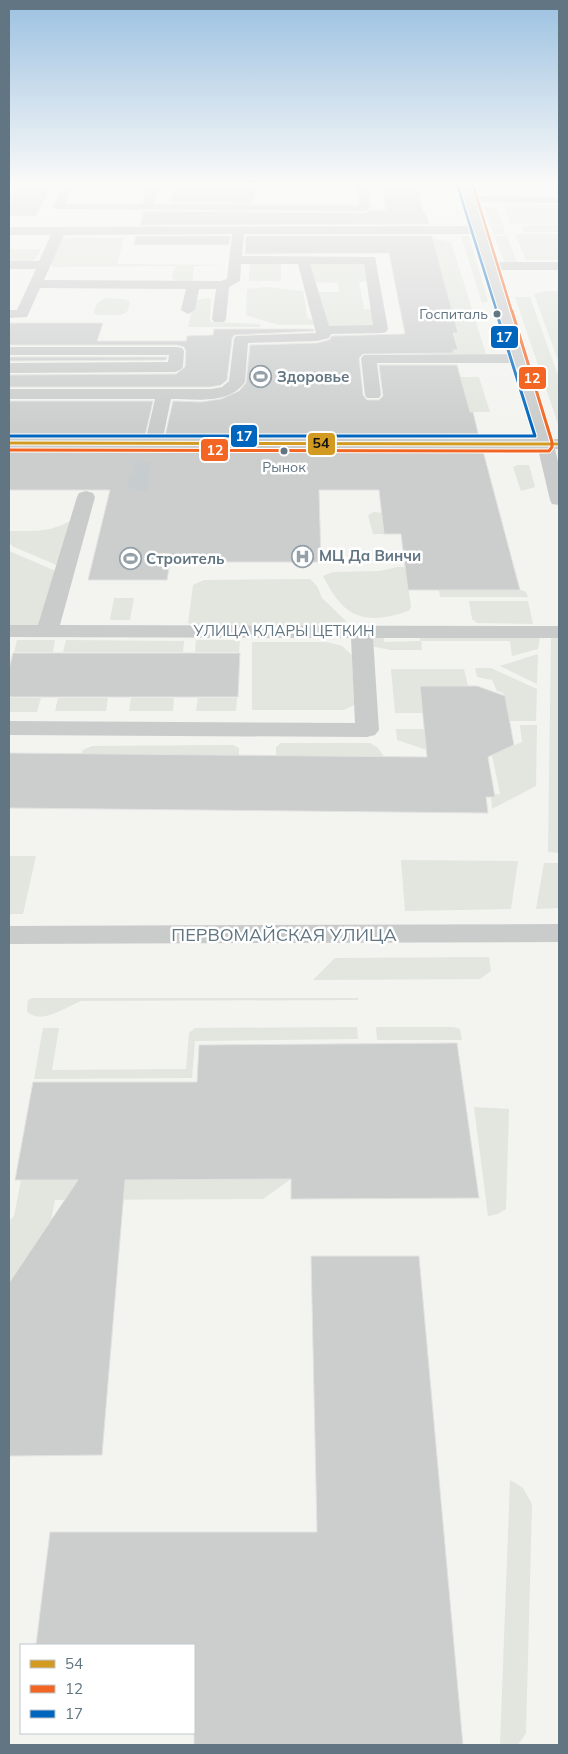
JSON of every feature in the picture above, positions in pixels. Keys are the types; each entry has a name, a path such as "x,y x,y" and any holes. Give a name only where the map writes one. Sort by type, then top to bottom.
{"street":[{"path":"22,280 37,282 223,285 233,281 235,264"},
{"path":"9,394 211,394 227,391 233,388 239,374 241,339 321,337 324,335 304,264"},
{"path":"323,330 381,329 371,264"},
{"path":"9,265 44,265 22,314 9,314"},
{"path":"558,493 552,444 519,358 490,266 559,266"},
{"path":"188,310 193,285"},
{"path":"219,319 223,285"},
{"path":"9,350 177,350 175,367 9,368"},
{"path":"373,395 369,358 519,358"},
{"path":"9,385 105,384"},
{"path":"143,461 150,444 164,394"},
{"path":"9,443 552,444"},
{"path":"47,631 86,497"},
{"name":"УЛИЦА КЛАРЫ ЦЕТКИН","path":"9,631 559,632"},
{"path":"9,728 367,730 362,631"},
{"name":"ПЕРВОМАЙСКАЯ УЛИЦА","path":"9,934 418,935 559,933"}],"shaded area":[{"path":"51,264 228,265 194,266 192,283 172,279 176,266 52,267"},
{"path":"250,264 281,264 281,281 249,281"},
{"path":"308,264 364,264 367,281 359,282 364,309 373,309 375,325 328,327 317,292 339,292 338,283 313,282"},
{"path":"439,264 458,264 486,354 362,354 351,350 458,350 454,333 458,333"},
{"path":"470,264 477,264 488,301 482,303"},
{"path":"265,287 303,291 307,317 313,321 314,325 279,325 246,315 247,289"},
{"path":"546,291 559,291 559,363 534,294"},
{"path":"515,297 530,297 559,378 559,427"},
{"path":"105,298 125,299 130,302 127,312 121,315 97,315 94,313 95,308"},
{"path":"205,298 211,299 210,320 212,322 259,324 261,327 188,327 194,301"},
{"path":"460,377 479,377 490,412 470,412"},
{"path":"529,465 535,487 521,491 513,467"},
{"path":"374,512 383,513 384,534 373,534 368,515"},
{"path":"75,518 61,567 12,546 9,540 9,531 51,529"},
{"path":"9,551 58,572 41,627 9,627"},
{"path":"405,567 410,610 378,618 357,615 349,611 335,596 323,576 333,572 380,571"},
{"path":"310,579 317,586 322,598 346,621 343,626 195,625 188,623 193,585 204,580"},
{"path":"439,590 521,590 526,592 528,597 440,597"},
{"path":"114,598 134,598 130,620 110,620"},
{"path":"469,601 528,601 533,624 477,623 472,619"},
{"path":"371,634 383,634 384,642 420,641 420,637 540,636 538,649 512,656 510,641 421,641 422,650 391,650 370,646"},
{"path":"551,638 559,638 559,853 548,852"},
{"path":"17,640 55,640 53,652 14,652"},
{"path":"66,640 184,641 183,652 63,652"},
{"path":"196,640 240,640 239,652 195,652"},
{"path":"252,642 327,642 342,646 352,655 354,705 344,710 252,710"},
{"path":"538,654 537,684 500,666"},
{"path":"475,668 491,668 537,689 536,721 510,721 503,693 497,691 492,680 477,677"},
{"path":"391,669 464,669 468,686 420,686 423,713 395,713"},
{"path":"9,698 41,698 37,712 9,712"},
{"path":"58,698 108,698 106,711 55,711"},
{"path":"131,698 174,698 173,711 129,711"},
{"path":"198,698 237,698 236,711 196,711"},
{"path":"520,725 537,725 536,786 492,809 491,795 500,794 492,755 522,742"},
{"path":"396,729 425,729 427,750 397,740"},
{"path":"281,743 370,743 378,748 384,757 276,756 276,747"},
{"path":"233,745 239,748 239,755 81,754 83,750 92,746"},
{"path":"9,856 36,856 23,914 9,914"},
{"path":"401,860 518,861 511,909 405,911"},
{"path":"544,863 559,863 559,908 536,909"},
{"path":"489,957 491,971 480,979 313,980 335,958"},
{"path":"32,998 358,998 358,1000 81,1001 53,1014 39,1017 27,1011 28,1000"},
{"path":"357,1027 358,1039 195,1041 192,1078 34,1079 43,1028 59,1028 52,1070 186,1069 189,1033 195,1028"},
{"path":"376,1027 453,1027 460,1029 462,1040 377,1040"},
{"path":"474,1107 509,1109 506,1209 498,1214 488,1216"},
{"path":"291,1179 263,1199 55,1200 51,1220 9,1283 9,1221 14,1216 21,1180"},
{"path":"510,1480 523,1488 532,1504 526,1733 518,1745 500,1745"}],"building":[{"path":"391,264 439,264 458,333 453,333 458,350 453,350 454,353 363,354 359,358 363,395 367,400 379,400 383,396 379,365 457,365 470,412 473,412 479,437 165,436 173,401 201,402 221,399 239,391 246,383 250,345 317,343 329,340 332,336 405,334"},
{"path":"9,323 103,323 97,341 186,341 187,336 213,335 214,329 313,329 314,331 234,335 227,380 221,385 211,387 9,387 9,375 176,374 185,367 186,351 184,347 177,345 9,345"},
{"path":"9,357 167,357 166,360 9,361"},
{"path":"9,401 153,401 145,436 9,436"},
{"path":"9,450 483,451 520,590 408,590 401,534 384,534 379,490 319,490 321,562 170,562 167,580 88,580 110,490 9,490"},
{"path":"13,653 240,653 238,697 9,697 9,669"},
{"path":"420,686 477,686 505,696 514,745 488,757 495,797 486,797 488,813 9,808 9,753 427,757"},
{"path":"457,1043 479,1198 291,1199 291,1179 125,1180 102,1455 9,1456 9,1283 78,1180 15,1180 33,1082 197,1082 199,1045"},
{"path":"311,1256 419,1256 463,1745 194,1745 195,1644 36,1644 50,1532 317,1532"}],"tunnel":[{"path":"140,477 143,461"},
{"path":"137,490 140,476"}],"transit line":[{"name":"17","path":"9,436 535,436 482,264"},
{"name":"12","path":"9,450 549,451 552,447 552,442 497,264"},
{"name":"54","path":"9,443 559,444"}],"place":[{"name":"Госпиталь","path":"497,314"},
{"name":"Здоровье","path":"261,377"},
{"name":"Рынок","path":"284,451"},
{"name":"МЦ Да Винчи","path":"303,556"},
{"name":"Строитель","path":"130,559"}]}
